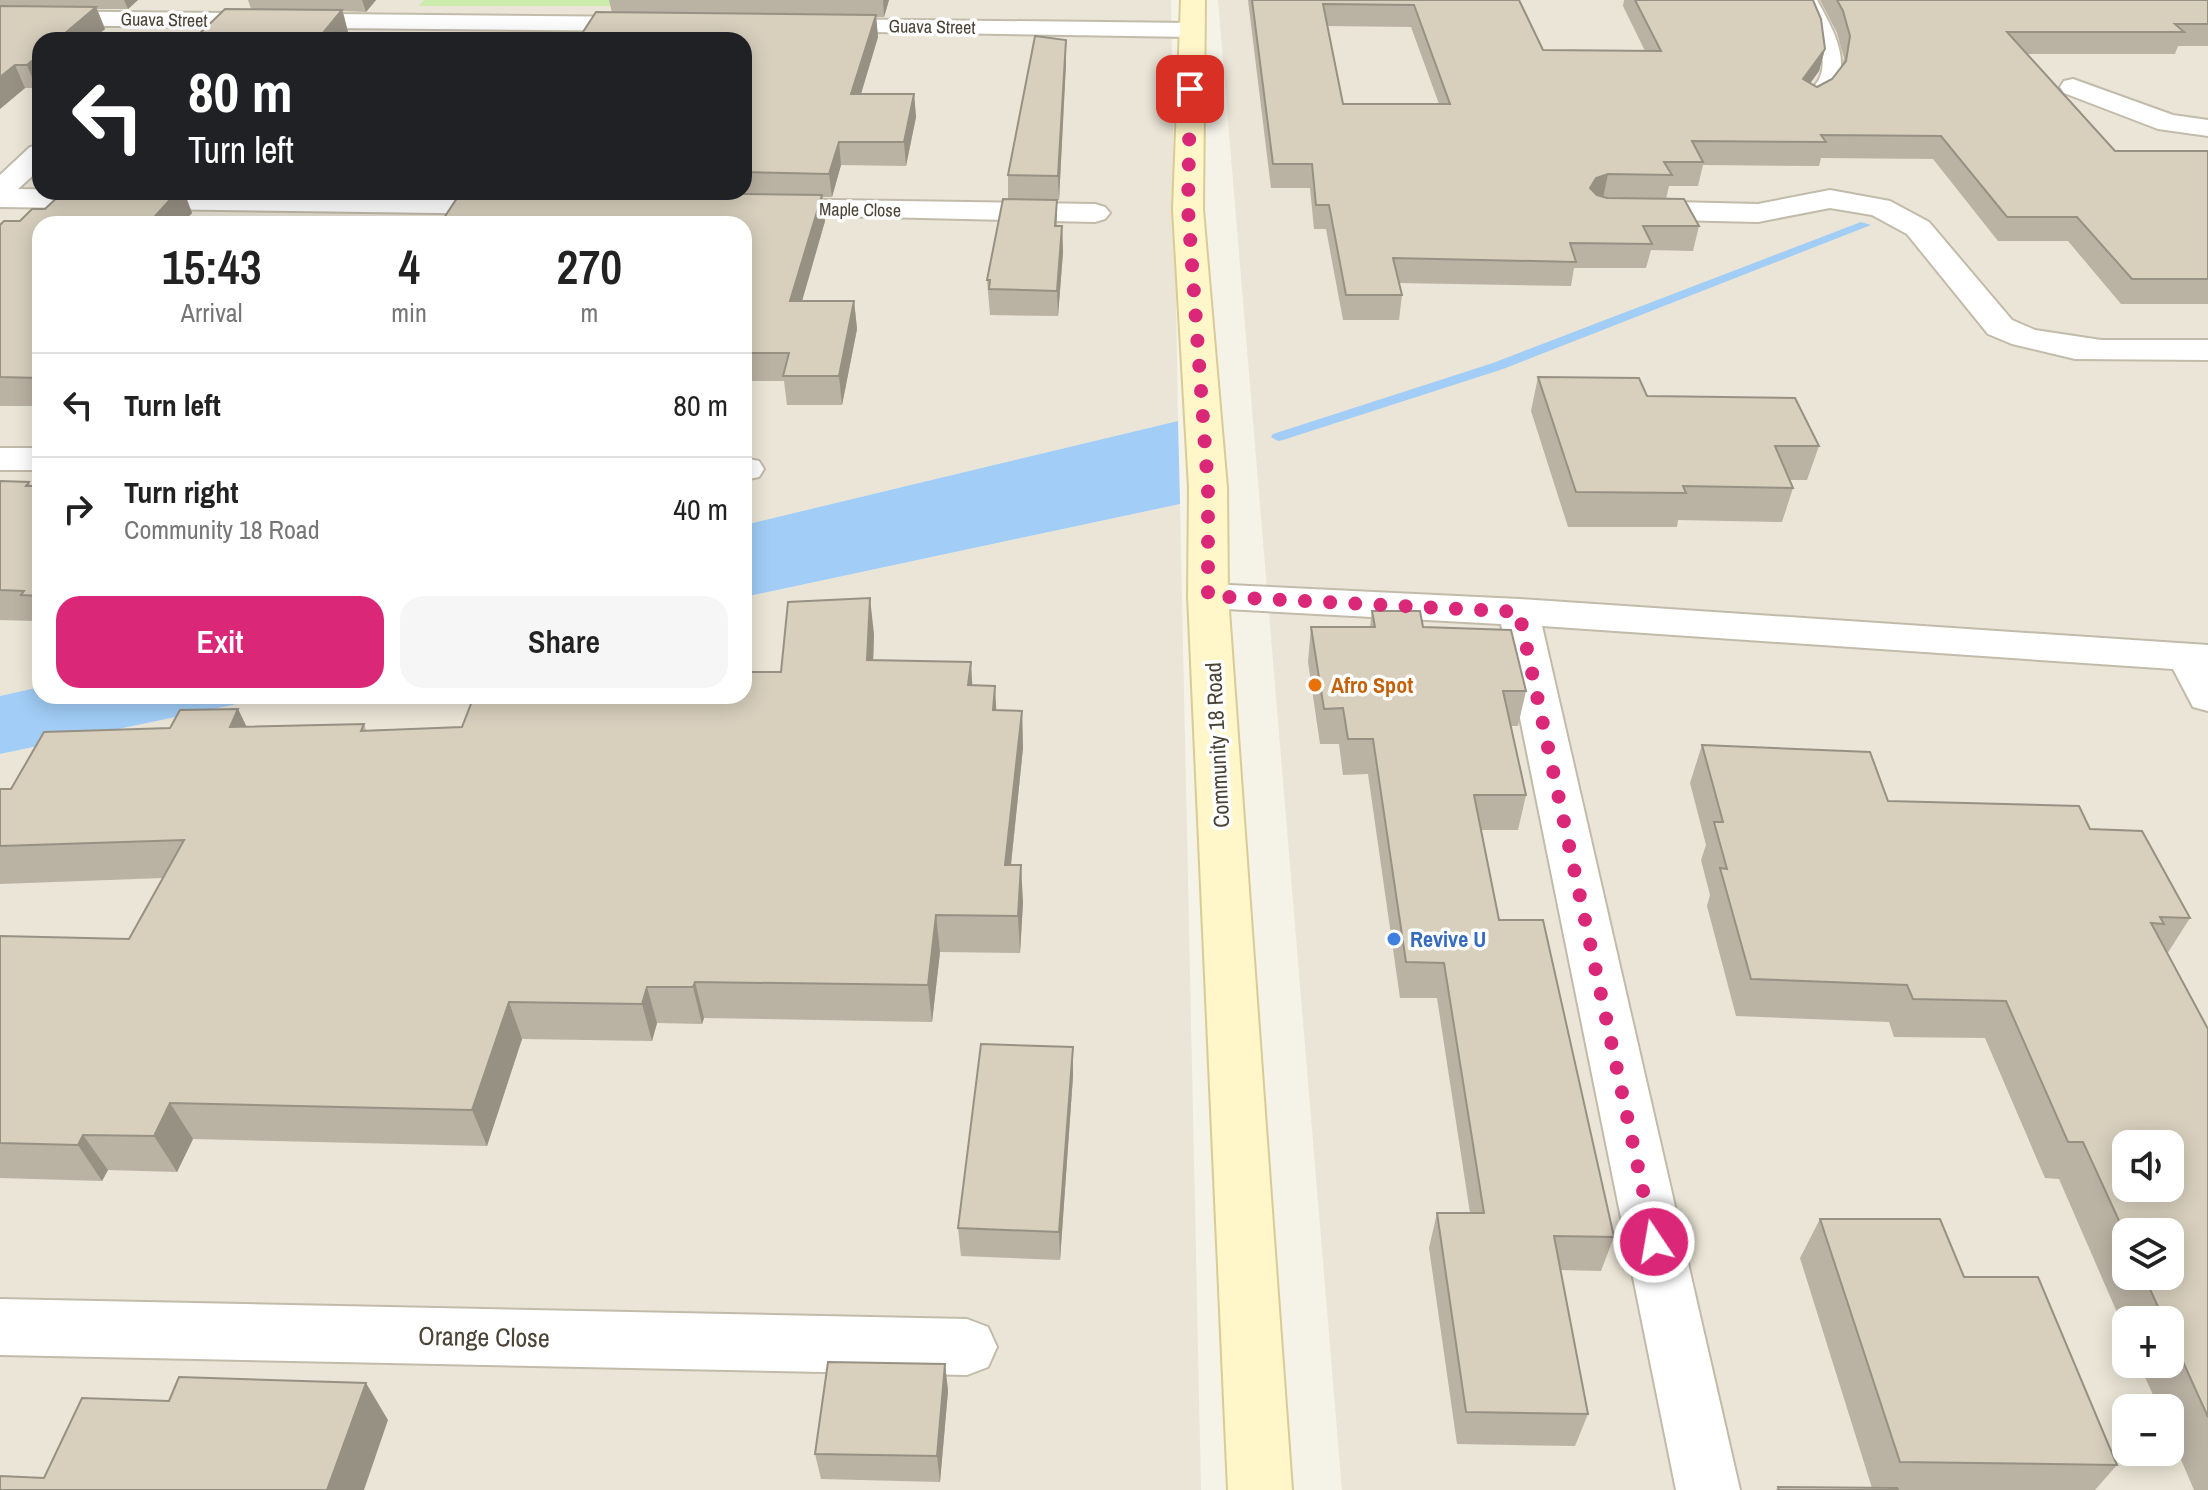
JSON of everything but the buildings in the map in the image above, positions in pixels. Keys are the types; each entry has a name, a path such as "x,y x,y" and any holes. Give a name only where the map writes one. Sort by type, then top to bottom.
{"main road":[{"name":"Community 18 Road","path":"1192,15 1188,209 1208,488 1208,596 1260,1490"}],"street":[{"name":"Guava Street","path":"797,26 1192,15"},
{"name":"Guava Street","path":"0,18 670,25"},
{"path":"168,32 181,20"},
{"path":"2073,87 2168,123 2208,128"},
{"path":"0,191 32,161"},
{"path":"0,198 32,198"},
{"path":"1603,210 1758,213 1830,199 1880,207 1918,228 2000,327 2017,337 2078,348 2208,350"},
{"path":"154,200 540,205"},
{"name":"Maple Close","path":"730,208 1095,213"},
{"path":"0,459 32,459"},
{"path":"1208,596 1519,612 2197,657 2208,697"},
{"path":"1519,612 1708,1490"},
{"name":"Orange Close","path":"0,1327 967,1347"}],"lane":[{"path":"1808,0 1826,39 1831,67 1828,81 1810,101"}],"shaded area":[{"path":"0,0 1171,0 1178,421 752,523 752,216 32,216 32,689 0,696"},
{"path":"1218,0 2208,0 2208,1490 1342,1490"},
{"path":"1180,504 1201,1490 0,1490 0,754 237,704 752,704 752,595"}],"green space":[{"path":"424,0 614,0 611,6 419,6"}],"water":[{"path":"1178,421 1180,504 752,595 752,523"},
{"path":"32,689 32,704 237,704 0,754 0,696"}],"waterway":[{"path":"1278,437 1498,366 1865,225"}],"place":[{"name":"Afro Spot","path":"1315,685"},
{"name":"Revive U","path":"1394,939"}],"route":[{"path":"1190,89 1188,209 1208,488 1208,596 1519,612 1527,661 1654,1242"}]}
